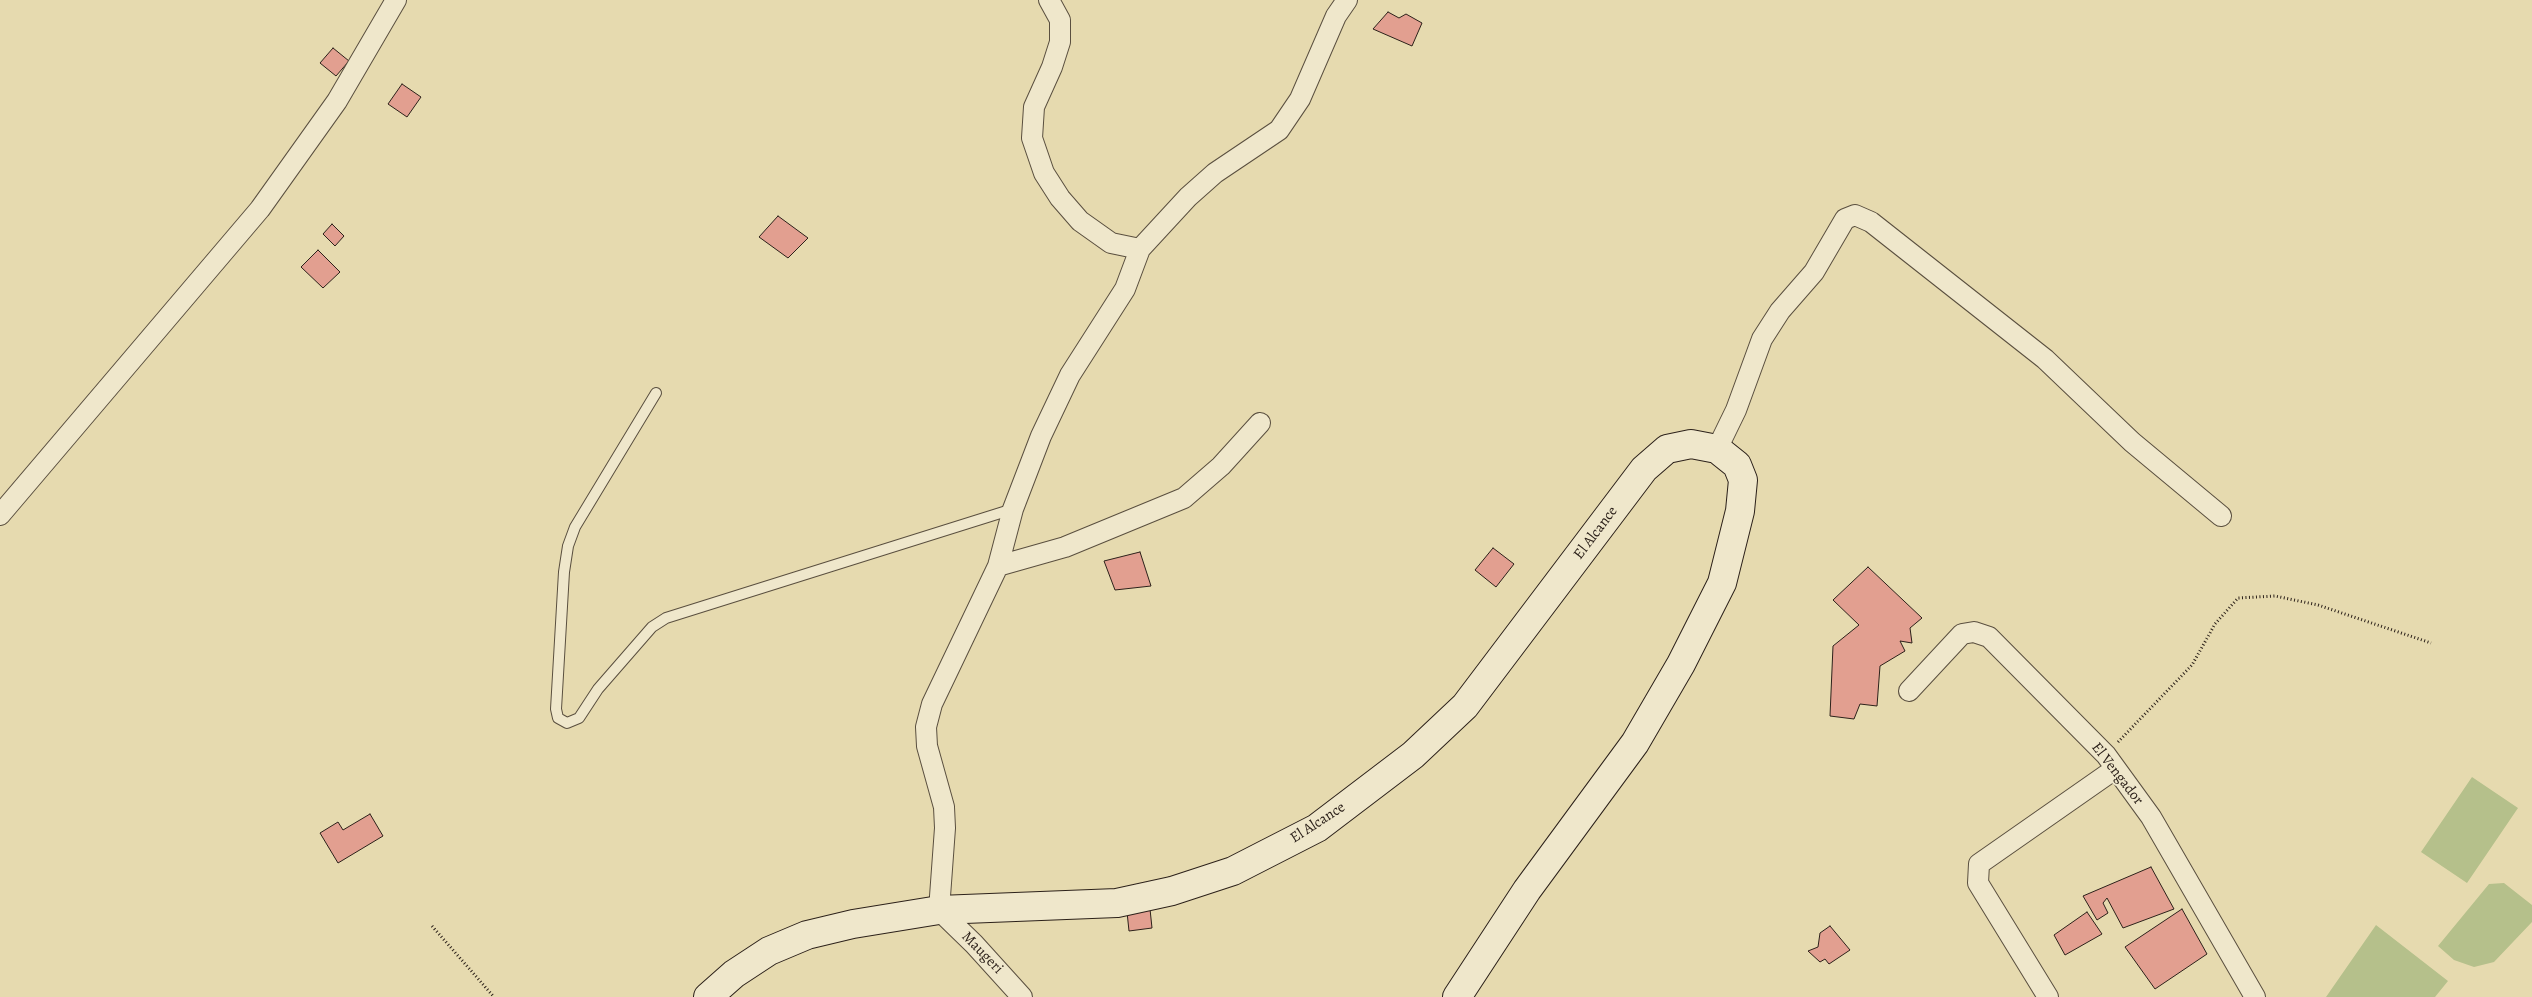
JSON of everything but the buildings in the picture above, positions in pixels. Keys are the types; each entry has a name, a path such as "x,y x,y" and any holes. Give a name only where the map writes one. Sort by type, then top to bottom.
{"street":[{"path":"0,515 260,209 337,101 396,0"},
{"path":"1049,0 1060,20 1060,42 1052,67 1034,107 1032,138 1044,172 1060,198 1080,221 1111,243 1140,249"},
{"path":"939,910 944,814 940,789 927,746 926,727 932,704 998,566 1012,509 1041,436 1070,375 1125,288 1140,249 1188,197 1215,172 1279,130 1300,98 1336,16 1347,0"},
{"path":"1717,449 1736,410 1762,339 1780,312 1814,272 1845,219 1856,216 1871,222 2045,359 2132,442 2221,516"},
{"path":"998,566 1065,547 1184,498 1221,466 1260,423"},
{"name":"El Alcance","path":"708,997 734,974 769,951 807,935 853,924 939,910 1117,903 1172,891 1233,871 1317,828 1413,755 1465,706 1644,469 1668,449 1691,444 1717,449 1737,464 1743,480 1740,511 1722,583 1681,664 1635,743 1527,890 1457,997"},
{"name":"El Vengador","path":"1909,691 1962,634 1974,632 1989,636 2110,762 2151,817 2255,997"},
{"path":"2048,997 1978,883 1979,864 2090,784 2110,762"},
{"name":"Maugeri","path":"939,910 981,951 1022,997"}],"lane":[{"path":"656,393 575,527 568,546 564,572 556,709 558,718 567,723 579,718 598,689 646,634 666,618 1012,509"}],"path":[{"path":"2110,762 2192,665 2215,624 2238,598 2275,596 2318,605 2431,643"},
{"path":"432,926 494,997"}],"green space":[{"path":"2472,777 2518,808 2467,883 2421,852"},
{"path":"2504,883 2532,905 2532,922 2494,962 2474,967 2454,960 2438,946 2489,884"},
{"path":"2376,925 2448,981 2435,997 2326,997"}]}
